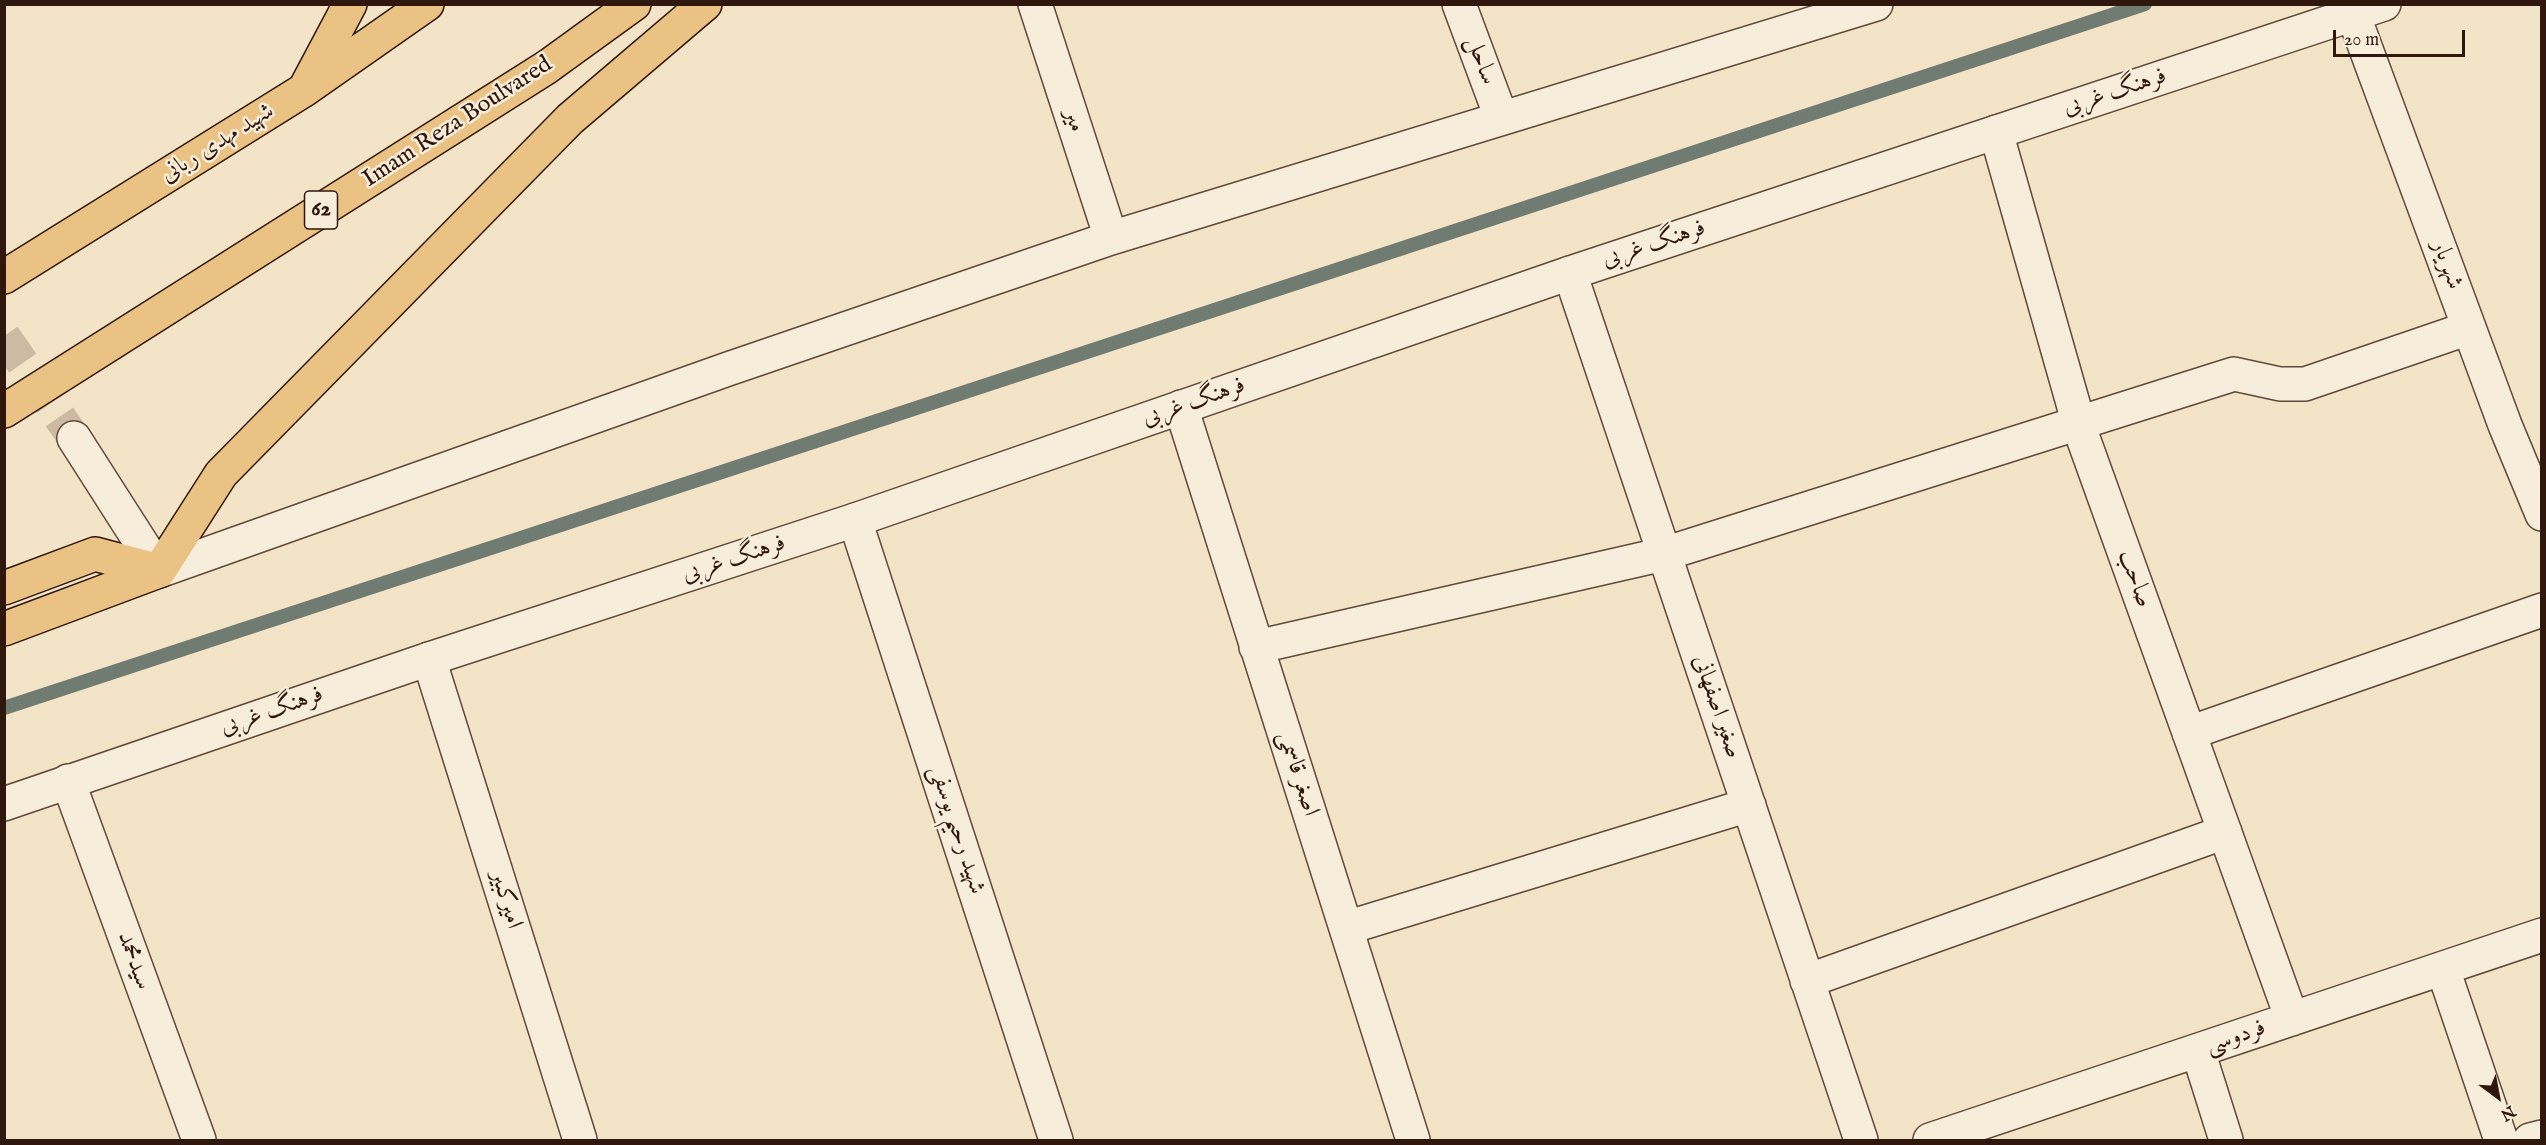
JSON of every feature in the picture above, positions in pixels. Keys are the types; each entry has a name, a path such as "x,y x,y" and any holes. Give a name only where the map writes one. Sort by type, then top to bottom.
{"highway":[{"path":"304,90 350,4"},
{"name":"شهید مهدی ربانی","path":"4,277 304,90 427,4"},
{"name":"Imam Reza Boulvared","path":"4,411 547,67 634,4"},
{"path":"4,628 159,571 221,474 570,119 705,4"},
{"path":"4,588 96,554 159,571"}],"street":[{"name":"میر","path":"1035,4 1111,238"},
{"name":"ساحل","path":"1460,4 1501,117"},
{"path":"74,438 159,571 728,369 1111,238 1876,4"},
{"name":"فرهنگ غربی","path":"4,804 429,659 855,520 1570,273 2384,4"},
{"name":"شهریار","path":"2353,15 2469,328 2541,514"},
{"name":"صاحب","path":"1996,132 2078,422 2292,1019"},
{"name":"صغیر اصفهانی","path":"1570,273 1861,1140"},
{"path":"1256,647 1664,554 2234,374 2280,384 2305,384 2469,328"},
{"name":"اصغر قاسمی","path":"1181,407 1413,1140"},
{"name":"شهید رحیم یوسفی","path":"855,520 1056,1140"},
{"path":"2189,733 2541,610"},
{"name":"امیرکبیر","path":"429,659 580,1140"},
{"name":"سیدمحمد","path":"68,781 199,1140"},
{"path":"1346,928 1749,805"},
{"path":"1807,981 2225,832"},
{"name":"فردوسی","path":"1930,1140 2541,935"},
{"path":"2443,969 2501,1140"},
{"path":"2198,1051 2226,1140"},
{"path":"2530,1140 2541,1137"}],"waterway":[{"path":"4,708 2145,4"}],"tunnel":[{"path":"4,336 74,438"}]}
